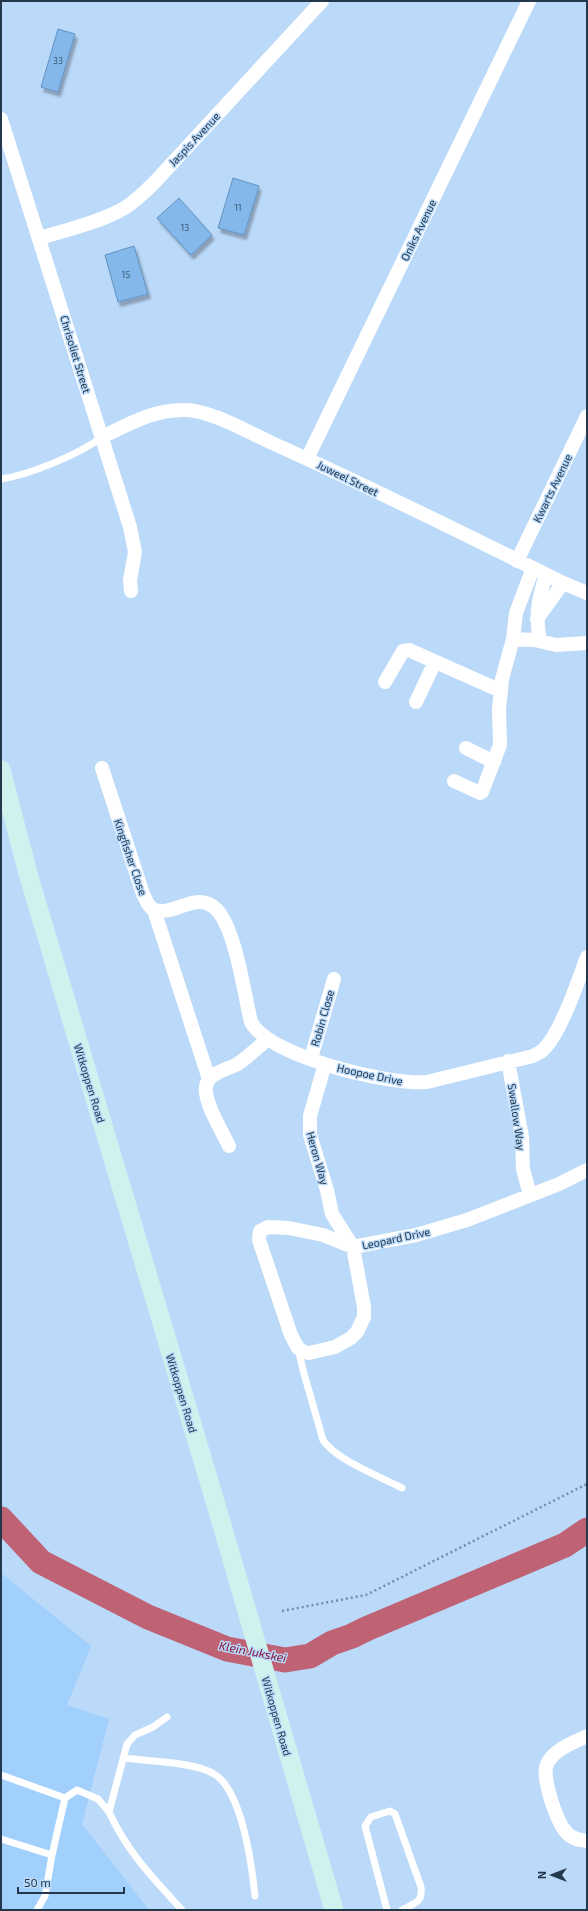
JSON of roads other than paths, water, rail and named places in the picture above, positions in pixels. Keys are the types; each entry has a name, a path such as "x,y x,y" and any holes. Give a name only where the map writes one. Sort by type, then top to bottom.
{"main road":[{"name":"Witkoppen Road","path":"1,770 29,877 334,1910"},
{"name":"Witkoppen Road","path":"1,806 29,877"}],"street":[{"name":"Jaspis Avenue","path":"40,238 120,211 132,203 153,184 322,1"},
{"name":"Oniks Avenue","path":"307,459 529,1"},
{"name":"Chrisoliet Street","path":"1,119 40,238 133,537 135,552 130,580 131,591"},
{"name":"Juweel Street","path":"102,437 142,418 161,412 184,410 205,413 307,459 546,575 587,593"},
{"name":"Kwarts Avenue","path":"517,561 587,416"},
{"path":"454,781 480,793 482,792 494,762 501,739 499,709 502,679 513,639 516,613 533,568"},
{"path":"540,641 536,620 541,591 546,575"},
{"path":"536,620 563,583"},
{"path":"513,639 527,639 556,645 587,643"},
{"path":"385,682 403,651 406,650 501,692"},
{"path":"416,702 435,662"},
{"path":"466,748 494,762"},
{"name":"Kingfisher Close","path":"102,768 143,894 149,906 154,910 209,1079"},
{"name":"Hoopoe Drive","path":"154,910 166,910 198,902 211,905 223,918 232,942 251,1022 258,1032 268,1039 292,1051 325,1064 400,1082 427,1082 533,1056 545,1049 554,1036 576,989 587,958"},
{"name":"Robin Close","path":"310,1058 334,979"},
{"path":"229,1146 207,1098 206,1085 209,1079 215,1074 239,1063 268,1039"},
{"name":"Swallow Way","path":"508,1062 522,1137 523,1169 530,1195"},
{"name":"Heron Way","path":"325,1064 310,1116 310,1135 327,1190 332,1214 353,1247"},
{"name":"Leopard Drive","path":"298,1348 291,1336 259,1240 260,1231 268,1226 289,1228 322,1235 353,1247 416,1235 452,1225 530,1195 587,1170"},
{"path":"298,1348 309,1353 335,1347 351,1338 362,1324 364,1307 353,1247"},
{"path":"587,1736 560,1750 551,1757 545,1769 545,1778 556,1813 565,1831 572,1837 587,1842"}],"lane":[{"path":"1,479 51,463 91,446 102,437"},
{"path":"298,1348 302,1370 323,1440 327,1446 343,1458 402,1488"},
{"path":"109,1812 127,1744 133,1737 153,1727 167,1717"},
{"path":"123,1758 194,1767 214,1774 227,1786 239,1815 248,1849 255,1896"},
{"path":"1,1775 65,1798"},
{"path":"37,1910 45,1896 65,1798 77,1790 98,1799 109,1812 122,1838 140,1865 182,1910"},
{"path":"387,1910 365,1826 371,1817 390,1811 395,1814 422,1887 422,1895 420,1900 402,1910"},
{"path":"1,1839 52,1856"}],"waterway":[{"name":"Klein Jukskei","path":"1,1519 41,1562 148,1617 227,1649 285,1660 310,1656 332,1643 352,1636 565,1545 587,1530"}]}
